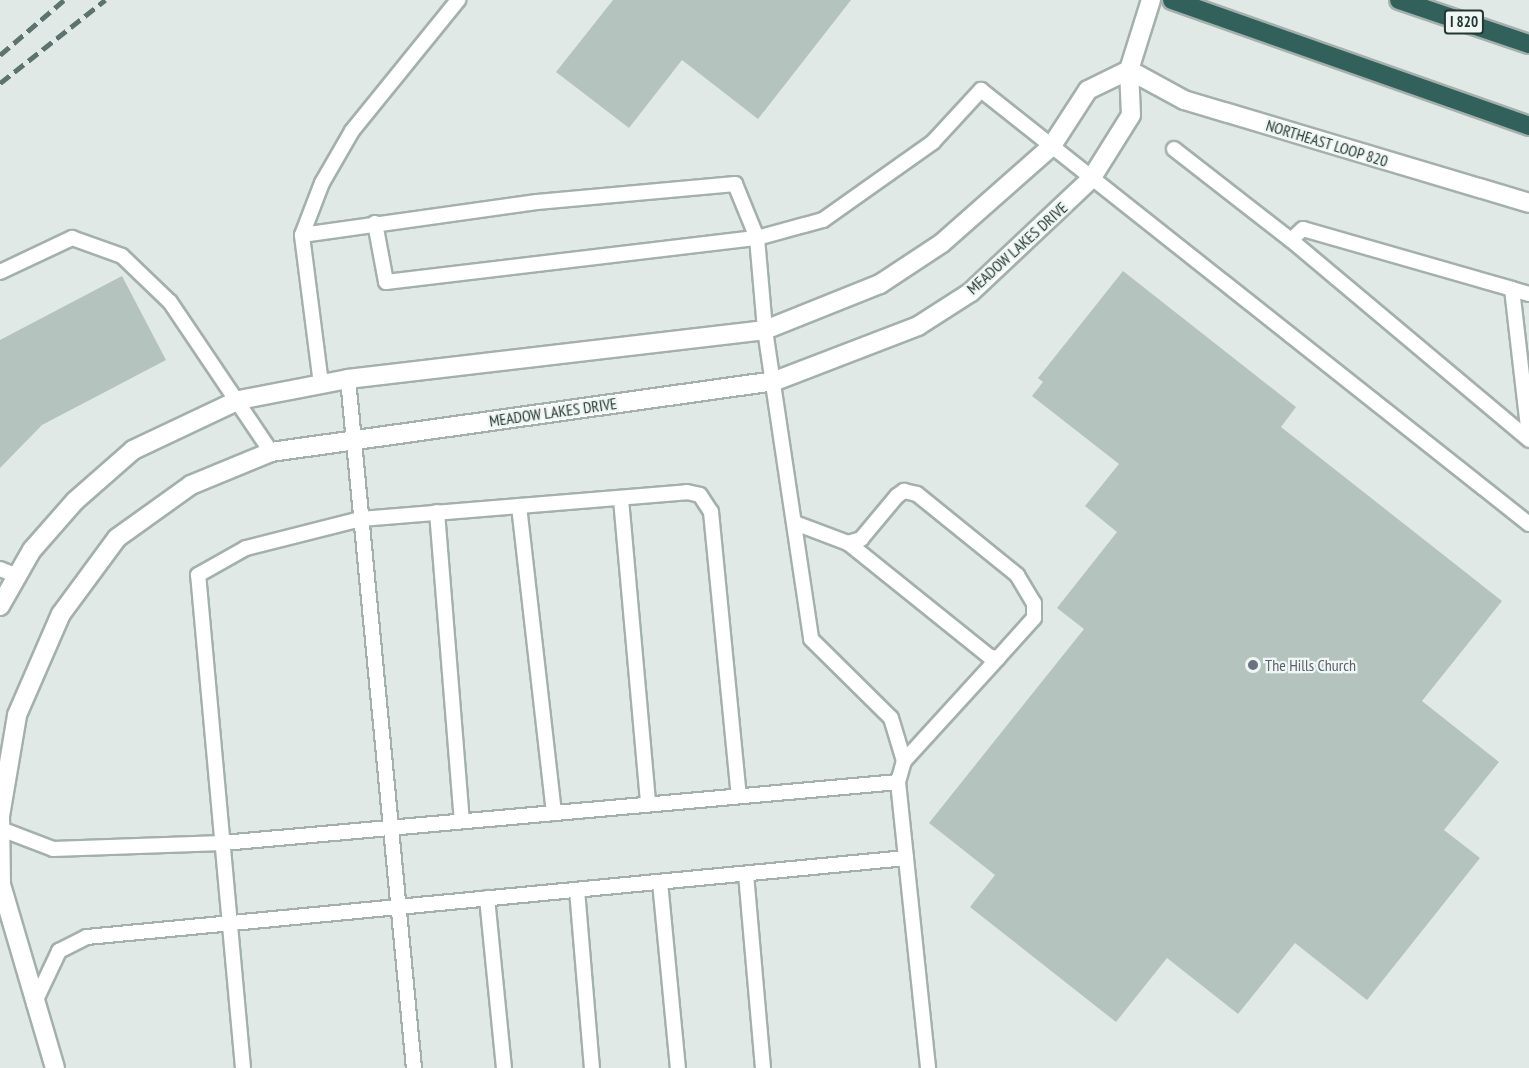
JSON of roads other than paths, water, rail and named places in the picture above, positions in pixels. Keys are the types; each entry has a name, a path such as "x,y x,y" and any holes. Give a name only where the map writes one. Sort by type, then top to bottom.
{"highway":[{"path":"1172,0 1529,126"},
{"name":"I 820","path":"1399,0 1529,45"}],"street":[{"name":"MEADOW LAKES DRIVE","path":"55,1068 34,1004 1,885 1,829 17,715 61,614 117,538 191,485 271,452 775,381 918,326 971,292 1091,179 1131,115 1129,70 1151,0"},
{"path":"0,606 8,573 75,501 133,450 239,400 348,379 765,330 880,284 942,243 1050,147 1088,90 1129,70"},
{"name":"NORTHEAST LOOP 820","path":"1129,70 1184,100 1529,203"}],"lane":[{"path":"321,384 302,235 322,183 352,131 458,0"},
{"path":"375,224 386,282 757,238 823,220 933,142 981,90 1050,147 1529,524"},
{"path":"1174,149 1291,240 1529,440"},
{"path":"302,235 537,202 735,183 757,238 765,330 775,381 811,639 891,718 903,761 898,782 928,1068"},
{"path":"1291,240 1303,229 1529,294"},
{"path":"0,272 72,238 123,256 170,302 239,400 271,452"},
{"path":"1512,289 1529,435"},
{"path":"348,379 414,1068"},
{"path":"848,543 861,539 897,496 904,491 917,494 1027,585 1034,618 903,761"},
{"path":"243,1068 198,575 246,548 361,519 687,492 709,503 739,796"},
{"path":"621,499 648,804"},
{"path":"519,506 554,813"},
{"path":"437,512 462,821"},
{"path":"795,523 848,543 984,654 998,658"},
{"path":"1,829 53,849 223,843 898,782"},
{"path":"34,1004 59,951 87,937 906,858"},
{"path":"746,874 763,1068"},
{"path":"660,882 678,1068"},
{"path":"577,890 592,1068"},
{"path":"487,898 504,1068"}],"railway":[{"path":"0,55 64,0"},
{"path":"0,83 105,0"}],"place":[{"name":"The Hills Church","path":"1253,665"}]}
